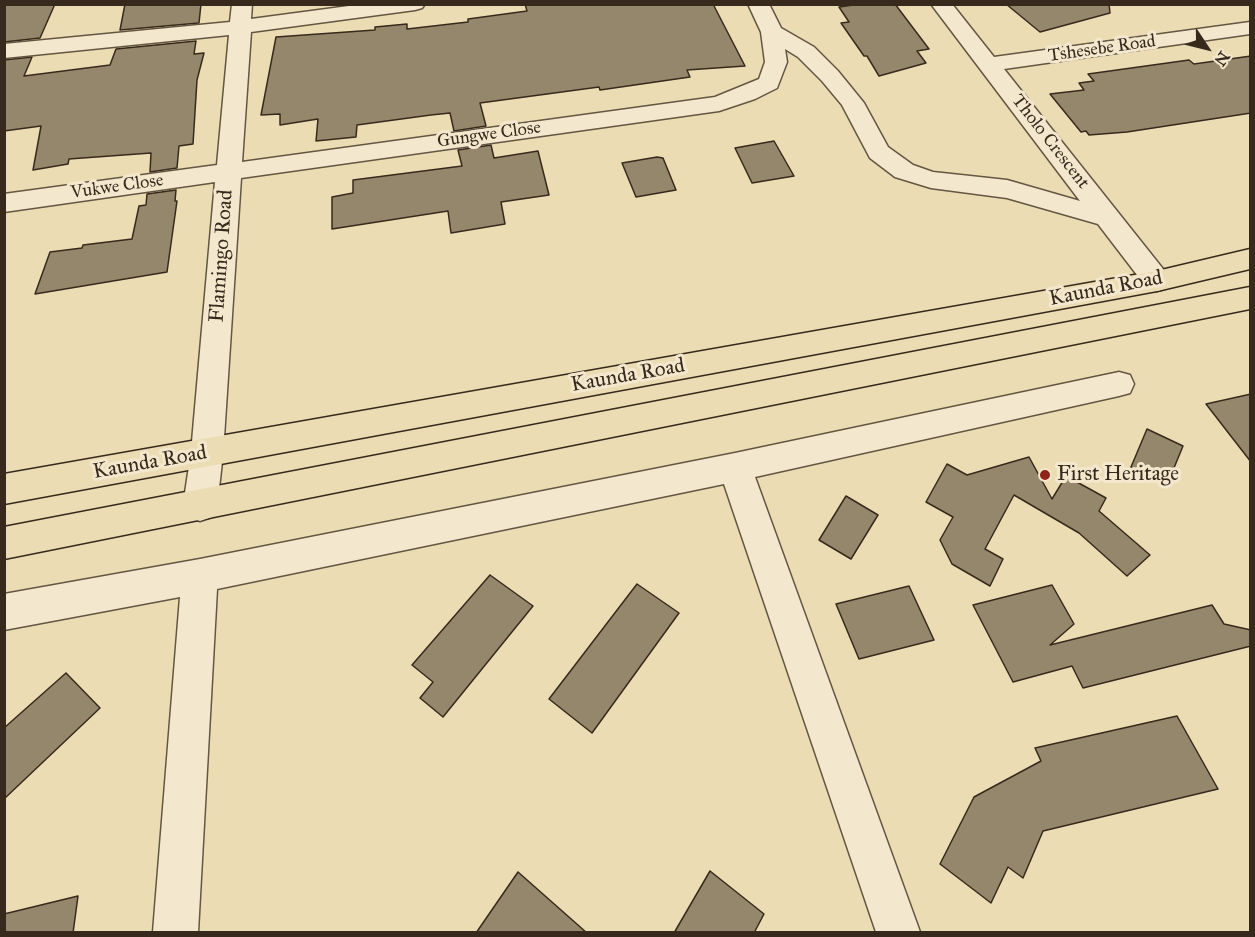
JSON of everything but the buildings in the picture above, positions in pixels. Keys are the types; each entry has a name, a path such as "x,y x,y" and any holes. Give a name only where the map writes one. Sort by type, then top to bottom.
{"main road":[{"name":"Kaunda Road","path":"4,489 1157,280 1251,260"},
{"path":"4,543 1251,298"}],"street":[{"path":"4,51 241,16 415,4"},
{"name":"Gungwe Close","path":"229,170 719,104 747,94 768,82 776,62 772,32 758,4"},
{"name":"Tholo Crescent","path":"941,4 1157,280"},
{"name":"Flamingo Road","path":"200,506 207,453 241,16"},
{"name":"Tshesebe Road","path":"988,65 1251,28"},
{"path":"772,32 806,52 830,76 852,103 879,152 904,171 932,180 1007,189 1110,218"},
{"name":"Vukwe Close","path":"4,203 229,170"},
{"path":"4,612 200,576 735,468 1119,384"},
{"path":"735,468 898,933"},
{"path":"176,933 200,576"}],"place":[{"name":"First Heritage","path":"1045,475"}]}
